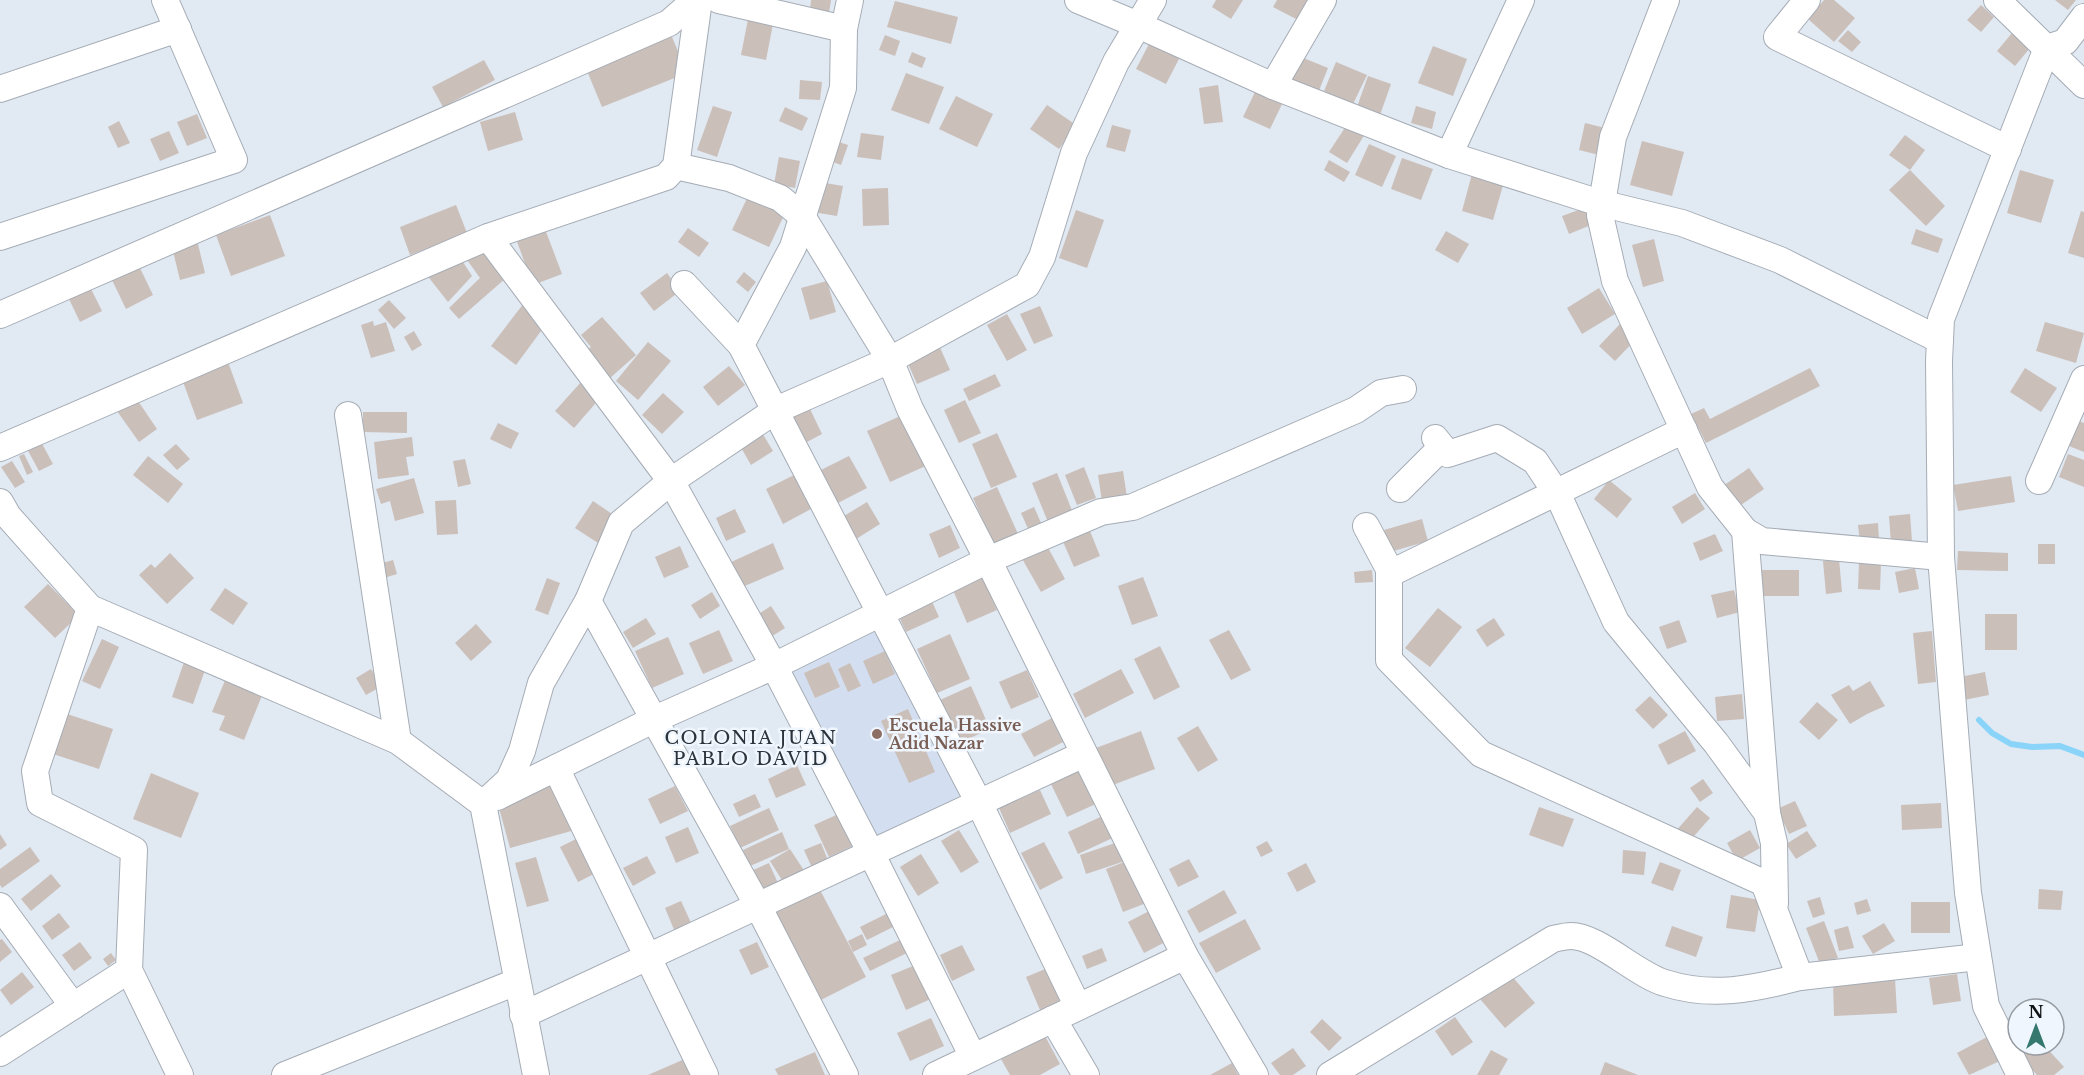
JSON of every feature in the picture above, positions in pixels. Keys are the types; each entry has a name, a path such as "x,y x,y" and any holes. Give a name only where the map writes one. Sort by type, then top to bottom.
{"street":[{"path":"0,237 234,160 165,0"},
{"path":"0,448 488,237 666,177 676,166 697,0"},
{"path":"0,315 669,23 697,0"},
{"path":"718,0 844,29"},
{"path":"741,345 793,247 843,88 844,29 850,0"},
{"path":"1078,0 1273,86 1449,155 1600,203 1682,222 1780,260 1940,340"},
{"path":"483,804 509,780 522,751 541,683 588,601 621,523 671,481 776,410 890,360 1027,285 1042,257 1074,153 1116,62 1153,0"},
{"path":"1273,86 1323,0"},
{"path":"1449,155 1521,0"},
{"path":"1666,0 1613,137 1600,203 1600,215 1615,280 1710,487 1745,531 1762,541 1941,557"},
{"path":"1807,0 1778,37 2008,149"},
{"path":"1997,0 2084,85"},
{"path":"2047,48 2065,42 2084,17"},
{"path":"0,89 178,29"},
{"path":"2020,1075 1986,1006 1968,893 1941,557 1940,340 1941,319 2047,48"},
{"path":"676,166 729,178 780,198 802,216 890,360 910,409 988,560 1185,956 1255,1075"},
{"path":"488,237 671,481 774,666 871,853 972,1057"},
{"path":"684,284 741,345 979,803 1078,1007"},
{"path":"2039,481 2084,379"},
{"path":"483,804 655,719 774,666 988,560 1101,512 1133,507 1356,410 1381,393 1403,390"},
{"path":"348,415 398,741"},
{"path":"1389,574 1684,430"},
{"path":"1400,489 1438,443 1448,454 1497,438 1535,461 1556,492 1616,622 1716,743 1767,813"},
{"path":"0,502 8,516 90,608 398,741 483,804 536,1075"},
{"path":"1366,526 1389,569 1389,660 1481,754 1764,883 1800,977"},
{"path":"1745,531 1767,813 1774,843 1776,913"},
{"path":"588,601 758,906 845,1075"},
{"path":"90,608 35,771 40,803 134,850 129,970 180,1075"},
{"path":"523,1015 1084,754"},
{"path":"556,768 705,1075"},
{"path":"0,906 73,1006"},
{"path":"1330,1075 1553,939 1572,936 1588,940 1662,983 1703,992 1758,988 1800,977 1978,957"},
{"path":"936,1075 1185,956"},
{"path":"0,1053 129,970"},
{"path":"285,1075 516,981"},
{"path":"1053,1019 1086,1075"}],"shaded area":[{"name":"Escuela Hassive Adid Nazar","path":"878,626 967,798 877,838 787,670"}],"building":[{"path":"811,0 831,0 829,13 810,10"},
{"path":"1216,0 1243,0 1231,19 1212,7"},
{"path":"1277,0 1308,0 1298,20 1273,7"},
{"path":"1824,0 1834,0 1855,18 1834,42 1808,19"},
{"path":"2055,0 2076,0 2068,10"},
{"path":"895,1 958,17 951,44 887,27"},
{"path":"1981,5 1994,17 1981,32 1967,20"},
{"path":"749,14 774,19 766,60 741,55"},
{"path":"1848,30 1861,42 1852,52 1838,41"},
{"path":"670,32 687,73 602,107 585,66"},
{"path":"2012,33 2030,48 2015,66 1997,51"},
{"path":"885,35 900,41 895,56 879,50"},
{"path":"1150,42 1180,57 1166,84 1136,69"},
{"path":"1433,46 1467,59 1453,96 1418,83"},
{"path":"912,52 926,58 922,68 908,62"},
{"path":"1301,57 1328,68 1318,93 1290,82"},
{"path":"484,60 495,80 443,107 432,87"},
{"path":"1336,62 1367,75 1353,104 1324,91"},
{"path":"906,73 944,87 929,124 891,110"},
{"path":"1368,76 1391,84 1380,115 1357,107"},
{"path":"800,80 822,82 820,100 799,99"},
{"path":"1218,85 1223,122 1204,124 1199,88"},
{"path":"1255,92 1282,104 1270,129 1243,117"},
{"path":"956,96 993,114 977,147 939,129"},
{"path":"1047,105 1076,125 1059,149 1030,129"},
{"path":"713,106 732,112 717,157 697,150"},
{"path":"1416,106 1436,112 1432,129 1411,123"},
{"path":"785,107 808,118 802,131 779,121"},
{"path":"515,112 523,140 488,151 480,122"},
{"path":"197,114 207,138 187,146 177,122"},
{"path":"119,121 130,143 118,148 108,127"},
{"path":"1348,123 1365,134 1347,163 1329,152"},
{"path":"1585,123 1609,129 1603,156 1579,150"},
{"path":"1112,125 1131,130 1125,152 1106,147"},
{"path":"169,131 179,153 160,161 150,139"},
{"path":"861,133 884,136 881,160 857,157"},
{"path":"1905,135 1925,150 1910,170 1889,155"},
{"path":"833,140 848,145 841,165 825,159"},
{"path":"1642,141 1684,152 1672,196 1630,185"},
{"path":"1369,144 1396,156 1382,187 1355,175"},
{"path":"779,157 800,161 795,188 774,184"},
{"path":"1402,158 1433,169 1421,200 1391,189"},
{"path":"1329,160 1350,172 1344,182 1324,170"},
{"path":"1910,170 1945,206 1926,226 1889,190"},
{"path":"2020,170 2054,180 2041,223 2007,213"},
{"path":"1472,174 1504,182 1493,220 1462,211"},
{"path":"819,182 843,186 837,216 813,212"},
{"path":"888,188 889,225 863,226 862,189"},
{"path":"750,192 787,209 769,247 732,230"},
{"path":"456,205 467,233 410,255 400,227"},
{"path":"1584,208 1591,225 1569,234 1562,216"},
{"path":"1076,210 1104,220 1087,268 1059,258"},
{"path":"2081,211 2084,212 2084,258 2068,253"},
{"path":"270,215 285,256 231,276 216,235"},
{"path":"688,228 709,243 699,257 678,242"},
{"path":"545,229 562,274 533,285 516,239"},
{"path":"1916,229 1943,239 1938,253 1911,244"},
{"path":"1446,231 1469,244 1458,263 1435,250"},
{"path":"1654,239 1664,281 1643,287 1632,245"},
{"path":"197,240 205,273 180,280 172,247"},
{"path":"482,244 506,278 459,319 449,308 480,278 465,257"},
{"path":"461,259 472,276 448,302 426,274"},
{"path":"139,266 153,295 126,309 112,280"},
{"path":"744,272 756,282 748,292 736,282"},
{"path":"667,273 680,291 654,311 640,293"},
{"path":"827,281 836,312 810,320 801,288"},
{"path":"1599,288 1615,314 1582,334 1567,308"},
{"path":"91,289 102,311 80,322 69,299"},
{"path":"389,300 406,318 394,329 378,310"},
{"path":"524,303 544,327 516,365 491,346"},
{"path":"1040,306 1053,336 1034,344 1020,314"},
{"path":"1007,314 1027,350 1007,361 987,325"},
{"path":"602,317 636,355 610,378 586,351 591,347 581,335"},
{"path":"373,321 374,326 386,322 395,351 371,358 361,325"},
{"path":"2045,322 2084,333 2076,363 2036,351"},
{"path":"1621,323 1637,338 1615,361 1599,346"},
{"path":"414,331 422,345 412,351 404,337"},
{"path":"648,342 671,361 638,400 616,381"},
{"path":"938,343 950,370 917,384 905,357"},
{"path":"228,362 243,403 197,420 182,379"},
{"path":"729,366 745,385 718,406 703,387"},
{"path":"1810,368 1820,386 1706,443 1691,414 1704,408 1710,419"},
{"path":"2025,368 2057,388 2041,412 2010,392"},
{"path":"995,374 1001,386 969,401 963,389"},
{"path":"582,381 601,397 574,428 555,411"},
{"path":"663,393 684,412 662,434 642,415"},
{"path":"136,398 157,429 139,442 117,411"},
{"path":"965,400 981,433 959,443 944,410"},
{"path":"809,407 822,434 805,443 792,416"},
{"path":"363,412 407,412 407,433 363,432"},
{"path":"907,413 930,464 890,482 867,431"},
{"path":"2079,421 2084,423 2084,452 2069,446"},
{"path":"498,423 519,433 511,449 490,439"},
{"path":"761,431 773,451 751,465 739,444"},
{"path":"997,433 1017,477 991,488 972,444"},
{"path":"412,437 414,456 406,457 409,475 378,479 374,442"},
{"path":"40,440 53,464 39,471 26,447"},
{"path":"176,444 190,459 177,470 163,455"},
{"path":"24,454 33,472 27,475 19,456"},
{"path":"2068,454 2084,460 2084,487 2059,477"},
{"path":"148,456 183,484 168,503 133,475"},
{"path":"849,456 867,488 836,504 819,471"},
{"path":"465,459 471,484 458,487 453,461"},
{"path":"12,461 25,482 15,488 1,467"},
{"path":"1084,467 1096,498 1077,505 1065,475"},
{"path":"1749,468 1764,489 1738,507 1723,486"},
{"path":"1123,471 1128,504 1103,508 1098,475"},
{"path":"1057,473 1073,513 1048,522 1032,483"},
{"path":"794,475 811,509 783,524 766,489"},
{"path":"2011,476 2015,502 1958,511 1953,485"},
{"path":"414,478 424,513 395,521 390,501 381,504 376,489"},
{"path":"1609,480 1632,499 1617,518 1594,499"},
{"path":"997,487 1018,534 993,544 973,498"},
{"path":"1695,493 1705,509 1682,524 1672,507"},
{"path":"456,500 458,534 437,535 435,501"},
{"path":"593,501 618,518 601,545 575,528"},
{"path":"867,502 880,524 853,541 839,519"},
{"path":"1034,507 1042,525 1029,531 1021,513"},
{"path":"735,509 746,532 726,541 716,518"},
{"path":"1910,514 1912,541 1891,543 1889,516"},
{"path":"1422,519 1428,541 1390,552 1384,530"},
{"path":"1878,523 1879,541 1860,542 1858,525"},
{"path":"950,525 960,548 939,558 929,534"},
{"path":"1088,526 1100,556 1074,567 1061,537"},
{"path":"1715,534 1723,551 1700,561 1693,543"},
{"path":"1045,542 1065,579 1041,592 1020,555"},
{"path":"773,543 784,569 740,588 729,563"},
{"path":"2038,544 2055,544 2055,564 2038,564"},
{"path":"680,546 689,567 664,578 655,557"},
{"path":"1958,551 2008,553 2008,571 1957,570"},
{"path":"170,553 194,578 167,604 139,575 151,564 155,568"},
{"path":"1839,559 1842,592 1826,594 1823,561"},
{"path":"393,560 397,574 384,578 379,564"},
{"path":"1859,562 1881,563 1880,590 1858,589"},
{"path":"1915,568 1919,589 1899,593 1895,572"},
{"path":"979,570 997,610 967,623 950,583"},
{"path":"1372,570 1373,582 1355,583 1354,572"},
{"path":"1759,570 1799,570 1799,596 1759,596"},
{"path":"1143,577 1158,616 1132,625 1118,586"},
{"path":"547,578 560,583 548,615 535,610"},
{"path":"48,584 79,615 55,638 24,607"},
{"path":"225,588 248,603 233,625 210,610"},
{"path":"1734,590 1740,612 1717,618 1711,595"},
{"path":"712,592 720,606 700,619 691,605"},
{"path":"930,597 939,617 906,632 897,612"},
{"path":"771,606 785,628 766,640 752,618"},
{"path":"1438,608 1462,627 1430,667 1405,648"},
{"path":"1985,614 2017,614 2017,650 1985,650"},
{"path":"646,618 656,634 633,648 623,632"},
{"path":"1494,618 1505,635 1487,647 1476,630"},
{"path":"1679,620 1687,642 1667,649 1659,627"},
{"path":"476,624 492,642 471,661 455,643"},
{"path":"719,630 733,661 703,674 689,643"},
{"path":"1229,630 1251,670 1231,680 1209,640"},
{"path":"1932,631 1936,682 1918,684 1913,633"},
{"path":"950,634 970,679 937,693 917,649"},
{"path":"668,637 684,674 652,688 635,651"},
{"path":"102,639 119,647 100,689 82,681"},
{"path":"1160,646 1180,687 1154,700 1134,659"},
{"path":"885,651 895,674 873,684 863,661"},
{"path":"184,662 205,670 193,704 172,697"},
{"path":"829,662 840,687 815,698 804,673"},
{"path":"850,663 861,686 848,692 838,669"},
{"path":"371,669 382,686 366,695 356,678"},
{"path":"1121,669 1134,693 1085,718 1073,694"},
{"path":"1027,670 1039,697 1011,709 999,682"},
{"path":"1985,672 1989,695 1964,700 1960,677"},
{"path":"226,678 263,693 244,740 219,730 225,716 212,712"},
{"path":"1870,681 1885,706 1850,724 1831,695 1849,685 1853,691"},
{"path":"971,686 990,729 959,743 940,700"},
{"path":"1742,694 1744,719 1717,721 1715,697"},
{"path":"1650,696 1668,715 1653,729 1635,710"},
{"path":"1817,702 1838,720 1819,740 1799,722"},
{"path":"908,709 935,772 909,783 881,721"},
{"path":"67,714 113,729 99,769 53,754"},
{"path":"1056,716 1069,739 1034,757 1021,734"},
{"path":"1198,726 1218,760 1198,772 1177,738"},
{"path":"1141,731 1155,769 1110,786 1096,748"},
{"path":"1685,731 1696,751 1668,765 1658,745"},
{"path":"797,765 806,785 776,798 768,779"},
{"path":"1083,769 1098,803 1067,817 1051,784"},
{"path":"151,773 199,793 181,838 133,819"},
{"path":"1703,779 1713,793 1700,802 1690,788"},
{"path":"549,781 575,830 510,848 499,808"},
{"path":"675,786 688,811 660,824 648,799"},
{"path":"1040,790 1051,814 1010,833 999,808"},
{"path":"755,794 761,807 739,817 733,804"},
{"path":"1795,801 1807,826 1789,834 1777,809"},
{"path":"1941,803 1942,828 1902,830 1901,805"},
{"path":"1539,807 1574,819 1563,847 1529,835"},
{"path":"1697,807 1710,818 1687,844 1675,832"},
{"path":"769,808 779,830 740,848 730,826"},
{"path":"843,812 857,844 829,857 814,825"},
{"path":"1109,813 1119,835 1078,854 1068,832"},
{"path":"688,827 699,853 676,863 665,837"},
{"path":"959,830 979,862 961,873 941,841"},
{"path":"1750,830 1760,848 1737,861 1727,843"},
{"path":"1807,831 1817,846 1796,859 1786,844"},
{"path":"782,832 789,849 750,866 743,850"},
{"path":"0,834 7,845 0,850"},
{"path":"580,837 598,872 578,882 560,847"},
{"path":"1124,840 1131,859 1086,874 1080,855"},
{"path":"1267,841 1273,851 1261,857 1256,847"},
{"path":"1044,842 1063,878 1040,890 1021,853"},
{"path":"821,843 829,863 813,870 804,850"},
{"path":"30,847 40,861 2,888 0,869"},
{"path":"790,849 805,872 785,885 770,861"},
{"path":"1623,850 1646,852 1644,875 1622,873"},
{"path":"921,854 939,883 918,896 900,867"},
{"path":"647,856 656,873 633,886 623,868"},
{"path":"536,857 549,901 527,907 515,863"},
{"path":"1132,859 1149,902 1123,912 1106,869"},
{"path":"1189,859 1199,877 1178,887 1169,869"},
{"path":"1660,862 1681,870 1673,891 1651,883"},
{"path":"769,863 781,890 763,898 751,871"},
{"path":"1306,863 1316,882 1297,892 1287,873"},
{"path":"51,874 61,886 31,911 21,899"},
{"path":"2039,889 2063,891 2061,910 2038,909"},
{"path":"820,890 866,977 821,1000 775,913"},
{"path":"1224,890 1237,913 1199,933 1187,911"},
{"path":"1731,895 1760,900 1755,932 1726,928"},
{"path":"1820,897 1825,914 1813,918 1807,901"},
{"path":"1867,899 1871,911 1857,915 1854,903"},
{"path":"681,901 692,925 675,932 665,908"},
{"path":"1911,902 1950,902 1950,933 1911,933"},
{"path":"1153,909 1169,940 1144,953 1128,922"},
{"path":"59,913 70,927 52,940 42,926"},
{"path":"888,913 895,926 867,940 860,927"},
{"path":"1245,919 1261,949 1216,973 1199,943"},
{"path":"1824,921 1838,958 1820,964 1806,928"},
{"path":"1884,923 1895,941 1873,954 1862,936"},
{"path":"1672,926 1703,937 1696,957 1665,946"},
{"path":"1848,926 1854,948 1839,951 1834,930"},
{"path":"862,934 867,945 853,952 848,941"},
{"path":"904,938 911,951 870,971 863,958"},
{"path":"2,939 12,952 0,962 0,940"},
{"path":"80,942 92,958 74,971 62,955"},
{"path":"757,942 769,967 751,975 739,950"},
{"path":"962,945 975,970 952,981 940,955"},
{"path":"1102,948 1107,961 1087,969 1082,956"},
{"path":"111,953 116,960 108,966 103,959"},
{"path":"918,964 933,998 906,1010 891,975"},
{"path":"1050,967 1064,999 1040,1010 1026,977"},
{"path":"22,972 34,987 11,1005 0,990"},
{"path":"1510,974 1535,1003 1505,1028 1480,999"},
{"path":"1957,974 1961,1001 1933,1005 1929,978"},
{"path":"1895,978 1897,1013 1834,1016 1833,981"},
{"path":"1455,1017 1473,1042 1452,1056 1435,1031"},
{"path":"931,1018 944,1046 910,1061 897,1033"},
{"path":"1322,1019 1342,1038 1329,1051 1310,1032"},
{"path":"1045,1036 1060,1064 1040,1075 1010,1075 1001,1059"},
{"path":"1987,1037 2000,1061 1969,1075 1957,1053"},
{"path":"1293,1048 1306,1066 1293,1075 1280,1075 1271,1063"},
{"path":"1491,1050 1508,1059 1499,1075 1477,1075"},
{"path":"815,1052 825,1075 778,1075 775,1069"},
{"path":"2021,1057 2055,1057 2064,1067 2054,1075 2037,1075"},
{"path":"687,1058 695,1075 648,1075"},
{"path":"1605,1062 1638,1075 1600,1075"},
{"path":"1232,1063 1238,1075 1210,1075"}],"waterway":[{"path":"1979,720 1992,733 2011,744 2032,747 2060,746 2084,755"}],"place":[{"name":"Escuela Hassive Adid Nazar","path":"877,734"}],"district":[{"name":"COLONIA JUAN PABLO DAVID","path":"751,748"}]}
